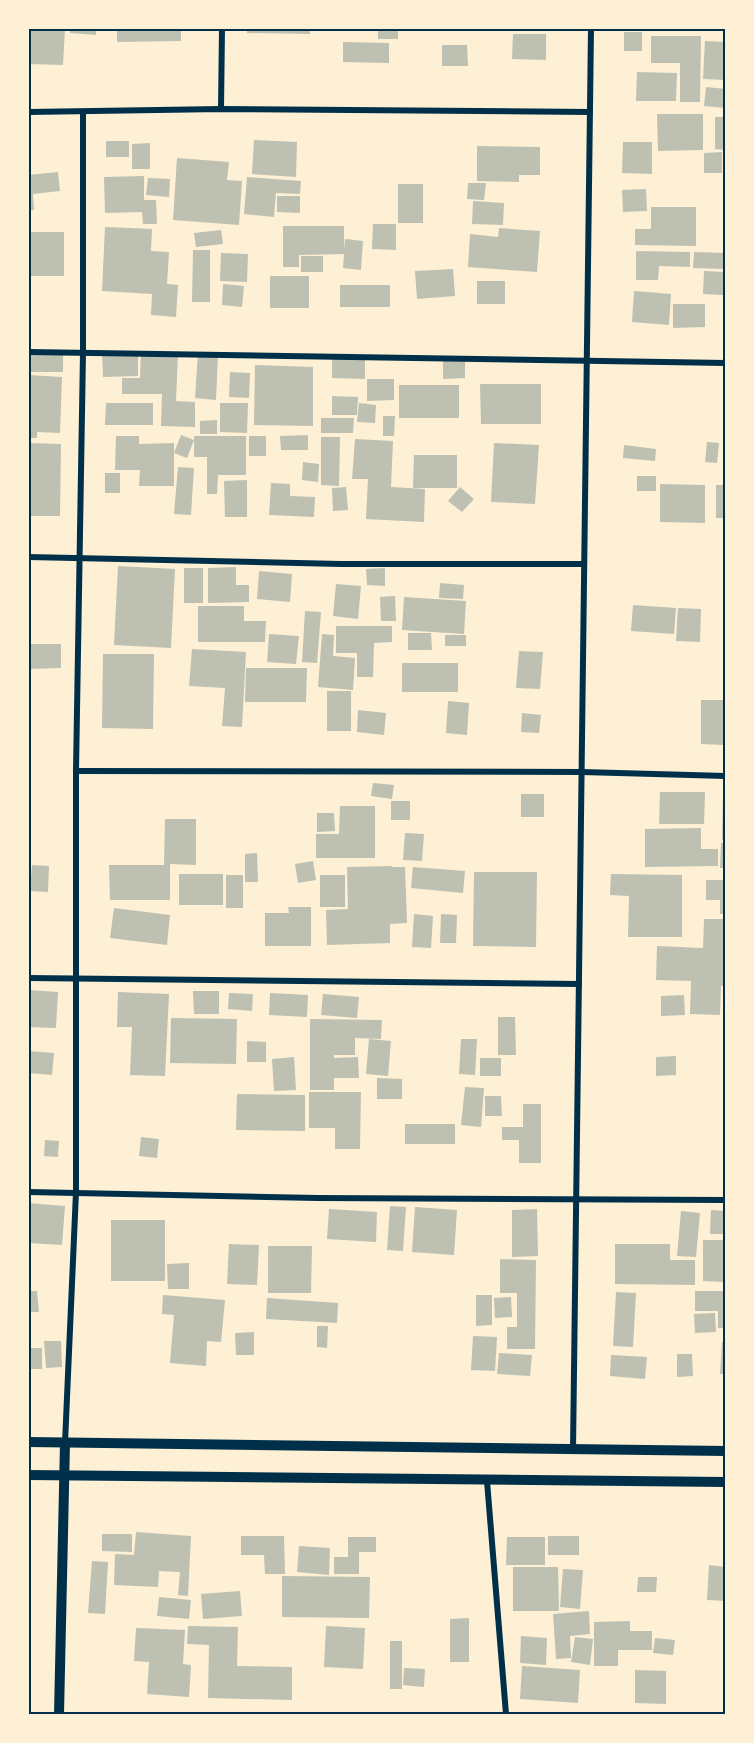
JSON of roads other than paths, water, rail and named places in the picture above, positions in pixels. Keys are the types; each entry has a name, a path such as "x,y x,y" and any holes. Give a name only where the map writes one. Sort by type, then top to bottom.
{"street":[{"path":"221,109 222,28"},
{"path":"573,1450 591,28"},
{"path":"28,112 221,109 590,111"},
{"path":"59,1714 65,1443 76,1192 76,771 83,353 83,112"},
{"path":"28,352 726,363"},
{"path":"28,557 340,564 584,564"},
{"path":"76,771 582,772 726,776"},
{"path":"28,978 579,984"},
{"path":"28,1192 318,1198 726,1200"},
{"path":"28,1442 726,1451"},
{"path":"28,1475 726,1482"},
{"path":"487,1481 506,1714"}]}
